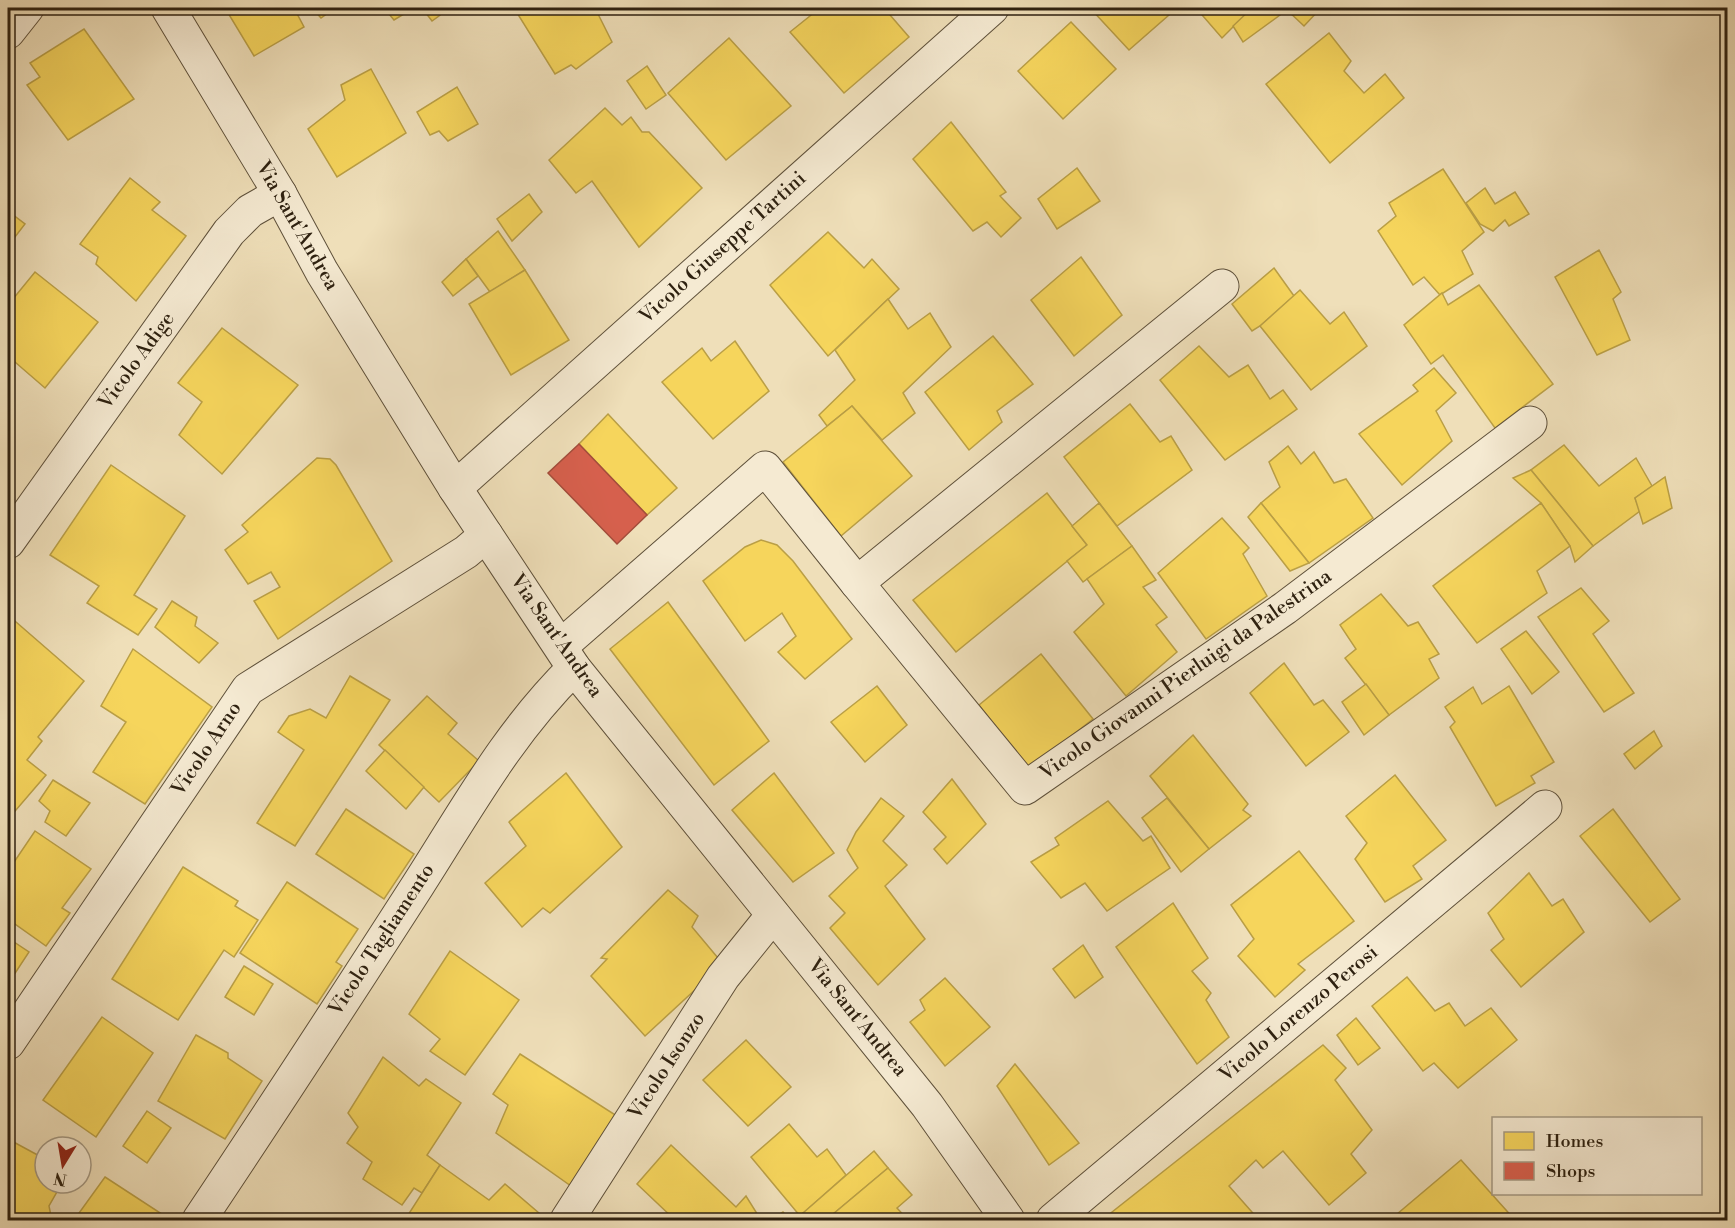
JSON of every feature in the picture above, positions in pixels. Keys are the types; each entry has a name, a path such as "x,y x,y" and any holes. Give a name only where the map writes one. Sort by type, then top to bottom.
{"street":[{"path":"8,32 27,8"},
{"name":"Via Sant'Andrea","path":"168,8 280,194 322,272 455,488 568,657 927,1105 1008,1221"},
{"name":"Vicolo Giuseppe Tartini","path":"455,488 992,8"},
{"name":"Vicolo Adige","path":"8,542 229,232 250,211 280,194"},
{"path":"857,583 1222,286"},
{"name":"Vicolo Giovanni Pierluigi da Palestrina","path":"568,657 765,468 1025,788 1285,608 1530,423"},
{"name":"Vicolo Arno","path":"8,1043 248,689 466,552 486,535"},
{"name":"Vicolo Tagliamento","path":"200,1221 498,758 534,711 568,657"},
{"name":"Vicolo Lorenzo Perosi","path":"1053,1221 1545,807"},
{"name":"Vicolo Isonzo","path":"567,1221 723,977 773,915"}],"building: Homes":[{"path":"225,8 294,8 304,27 254,56"},
{"path":"312,8 335,8 321,18"},
{"path":"384,8 414,8 394,20"},
{"path":"422,8 450,8 432,21"},
{"path":"514,8 595,8 612,42 576,69 571,65 555,74"},
{"path":"820,8 884,8 909,37 844,93 790,32"},
{"path":"1090,8 1177,8 1129,50"},
{"path":"1196,8 1252,8 1222,38"},
{"path":"1252,8 1321,8 1304,26 1287,10 1243,42 1233,26"},
{"path":"1071,22 1116,69 1063,119 1018,71"},
{"path":"84,29 134,99 68,140 27,85 40,77 30,63"},
{"path":"1329,33 1351,61 1344,71 1364,93 1385,74 1404,98 1330,163 1266,84"},
{"path":"729,38 791,106 726,160 668,93"},
{"path":"647,66 666,95 646,109 627,81"},
{"path":"371,69 406,133 337,177 308,129 345,100 341,85"},
{"path":"457,87 478,124 448,141 439,131 430,135 417,112"},
{"path":"605,108 622,125 631,117 642,132 649,132 702,188 639,247 592,181 576,193 549,160"},
{"path":"951,122 1006,192 1000,196 1021,218 1001,237 987,222 973,231 913,159"},
{"path":"1077,168 1100,201 1057,229 1038,199"},
{"path":"1443,169 1484,232 1462,251 1473,274 1440,295 1424,277 1413,285 1378,231 1396,216 1389,203"},
{"path":"130,178 160,202 152,210 186,236 136,301 96,264 98,257 80,244"},
{"path":"1485,188 1495,204 1515,192 1529,214 1509,226 1505,220 1493,231 1480,224 1466,203"},
{"path":"529,194 542,212 512,241 497,219"},
{"path":"8,211 25,224 8,246"},
{"path":"498,231 525,270 490,292 466,259"},
{"path":"828,232 864,268 872,259 899,289 828,356 770,285"},
{"path":"1599,250 1621,292 1613,299 1630,340 1597,355 1555,277"},
{"path":"1081,257 1122,315 1074,356 1031,300"},
{"path":"466,259 478,276 453,296 442,282"},
{"path":"1274,268 1294,296 1252,331 1232,304"},
{"path":"525,270 569,340 511,375 469,304"},
{"path":"35,272 98,322 45,388 8,356 8,305"},
{"path":"1479,285 1553,384 1495,428 1443,355 1431,364 1404,325 1442,293 1448,305"},
{"path":"1300,290 1330,324 1344,312 1367,346 1311,390 1260,326"},
{"path":"888,299 908,329 930,313 951,347 903,393 915,413 882,440 852,406 827,426 819,415 855,380 835,350"},
{"path":"222,328 298,385 222,474 179,435 202,402 178,383"},
{"path":"993,336 1033,384 997,411 1002,422 969,450 925,392"},
{"path":"735,341 769,391 713,439 662,382 702,348 711,361"},
{"path":"1199,346 1229,377 1248,365 1270,399 1283,390 1297,409 1225,460 1160,380"},
{"path":"1434,368 1456,393 1436,411 1452,441 1402,485 1359,434 1418,391 1413,385"},
{"path":"1130,404 1160,442 1171,436 1192,470 1117,526 1064,457"},
{"path":"852,406 912,476 841,536 783,462"},
{"path":"608,414 677,488 647,515 579,444"},
{"path":"1564,445 1599,486 1636,458 1652,486 1635,498 1640,511 1593,546 1531,470"},
{"path":"1288,446 1301,464 1314,452 1334,483 1346,479 1373,518 1309,563 1261,503 1280,487 1269,462"},
{"path":"317,458 330,459 336,465 392,561 278,639 254,601 280,587 271,572 248,584 225,550 248,532 242,525"},
{"path":"111,465 185,516 134,595 157,609 138,635 87,603 99,586 50,555"},
{"path":"1531,470 1593,546 1575,562 1570,546 1541,503 1513,478"},
{"path":"1665,477 1672,508 1643,524 1635,498"},
{"path":"1047,493 1087,545 956,652 913,600"},
{"path":"1099,503 1132,546 1083,582 1067,561 1087,545 1072,526"},
{"path":"1261,503 1309,563 1290,571 1248,517"},
{"path":"1541,503 1570,546 1537,571 1547,593 1477,643 1433,586"},
{"path":"1222,518 1249,548 1243,554 1267,596 1206,639 1158,573"},
{"path":"761,540 777,545 793,561 852,639 805,679 778,652 796,636 782,613 745,641 703,581 745,547"},
{"path":"1132,546 1156,580 1143,587 1167,617 1156,625 1177,652 1126,696 1074,632 1104,604 1087,579"},
{"path":"1581,588 1609,621 1593,634 1634,693 1604,712 1538,617"},
{"path":"1381,594 1408,626 1418,622 1439,654 1429,659 1439,678 1389,715 1345,658 1356,649 1340,625"},
{"path":"172,601 197,617 195,626 218,643 199,663 155,627"},
{"path":"668,602 769,741 714,785 610,649"},
{"path":"8,615 84,681 38,737 42,741 27,760 46,775 10,817 8,815"},
{"path":"1526,631 1559,672 1532,694 1501,649"},
{"path":"133,649 212,707 145,804 93,772 126,722 101,706"},
{"path":"1041,654 1093,719 1028,770 979,705"},
{"path":"1284,663 1314,705 1323,700 1349,732 1306,766 1250,693"},
{"path":"350,676 390,700 295,846 257,823 304,750 278,732 289,716 310,709 326,718"},
{"path":"1366,684 1389,715 1364,735 1342,702"},
{"path":"877,686 907,725 865,762 831,722"},
{"path":"1509,686 1554,762 1531,776 1535,783 1496,806 1450,727 1455,722 1445,707 1473,687 1482,704"},
{"path":"427,696 457,723 448,734 479,761 439,802 379,745"},
{"path":"1654,731 1662,746 1635,769 1624,754"},
{"path":"1193,735 1248,804 1243,810 1251,816 1209,849 1150,776"},
{"path":"385,750 424,787 406,809 366,771"},
{"path":"566,773 622,847 550,913 543,908 522,927 485,883 526,846 509,822"},
{"path":"774,773 834,853 793,882 732,810"},
{"path":"1395,775 1446,840 1413,866 1422,879 1385,902 1355,859 1367,843 1346,816"},
{"path":"952,779 986,824 947,864 934,849 946,837 923,812"},
{"path":"53,780 90,803 66,836 45,822 50,811 39,801"},
{"path":"881,798 904,816 883,841 907,865 885,886 925,939 878,985 830,928 845,913 829,896 858,868 847,850 856,832"},
{"path":"1167,798 1209,849 1181,872 1142,818"},
{"path":"1108,801 1143,841 1151,836 1170,868 1107,911 1085,883 1061,898 1031,862 1059,845 1055,838"},
{"path":"346,809 414,854 384,899 316,854"},
{"path":"1613,809 1680,899 1650,922 1580,836"},
{"path":"35,831 91,869 62,908 70,913 46,946 8,919 8,871"},
{"path":"1299,851 1354,921 1298,964 1305,970 1275,997 1238,956 1254,939 1231,905"},
{"path":"183,867 238,901 235,906 258,920 234,957 224,950 178,1020 112,979"},
{"path":"1529,873 1552,906 1563,899 1584,932 1521,987 1491,950 1504,939 1488,913"},
{"path":"287,882 358,929 336,962 342,966 317,1004 240,953"},
{"path":"668,890 698,916 692,927 723,964 645,1036 591,976 607,959 601,958"},
{"path":"1173,903 1208,958 1192,971 1211,993 1206,1000 1229,1037 1197,1064 1116,947"},
{"path":"8,938 29,952 8,984"},
{"path":"1083,945 1103,977 1075,998 1053,969"},
{"path":"450,951 519,1000 465,1075 430,1051 440,1039 409,1014"},
{"path":"244,966 273,984 254,1015 225,997"},
{"path":"1407,977 1435,1011 1449,1003 1465,1026 1491,1008 1517,1040 1458,1088 1434,1063 1423,1071 1372,1006"},
{"path":"945,978 990,1027 945,1066 910,1022 925,1010 920,1000"},
{"path":"102,1017 153,1053 96,1137 43,1100"},
{"path":"1356,1018 1380,1048 1358,1065 1337,1035"},
{"path":"196,1035 228,1053 228,1058 262,1081 225,1139 158,1101"},
{"path":"746,1040 791,1087 748,1126 703,1080"},
{"path":"1323,1045 1346,1068 1335,1080 1372,1130 1351,1154 1366,1173 1329,1205 1283,1151 1263,1168 1256,1160 1229,1186 1259,1220 1102,1220"},
{"path":"520,1054 620,1118 571,1186 496,1133 508,1105 493,1094"},
{"path":"383,1057 419,1086 426,1079 461,1103 427,1155 440,1165 422,1193 414,1188 402,1205 363,1179 372,1162 347,1143 358,1127 348,1113"},
{"path":"1015,1064 1079,1143 1049,1165 997,1086"},
{"path":"147,1111 171,1128 147,1163 123,1146"},
{"path":"789,1124 817,1157 827,1149 846,1175 800,1216 751,1157"},
{"path":"8,1139 33,1153 33,1195 55,1195 49,1206 51,1216 47,1220 8,1220"},
{"path":"671,1145 736,1207 746,1196 761,1220 675,1220 637,1184"},
{"path":"874,1151 888,1168 826,1220 795,1220"},
{"path":"1461,1160 1515,1220 1390,1220"},
{"path":"440,1165 489,1200 505,1184 546,1219 415,1220 408,1215"},
{"path":"888,1168 912,1195 897,1208 908,1220 826,1220"},
{"path":"105,1177 171,1220 74,1220"},
{"path":"783,1212 790,1220 770,1220"}],"building: Shops":[{"path":"579,444 647,515 617,544 548,473"}]}
